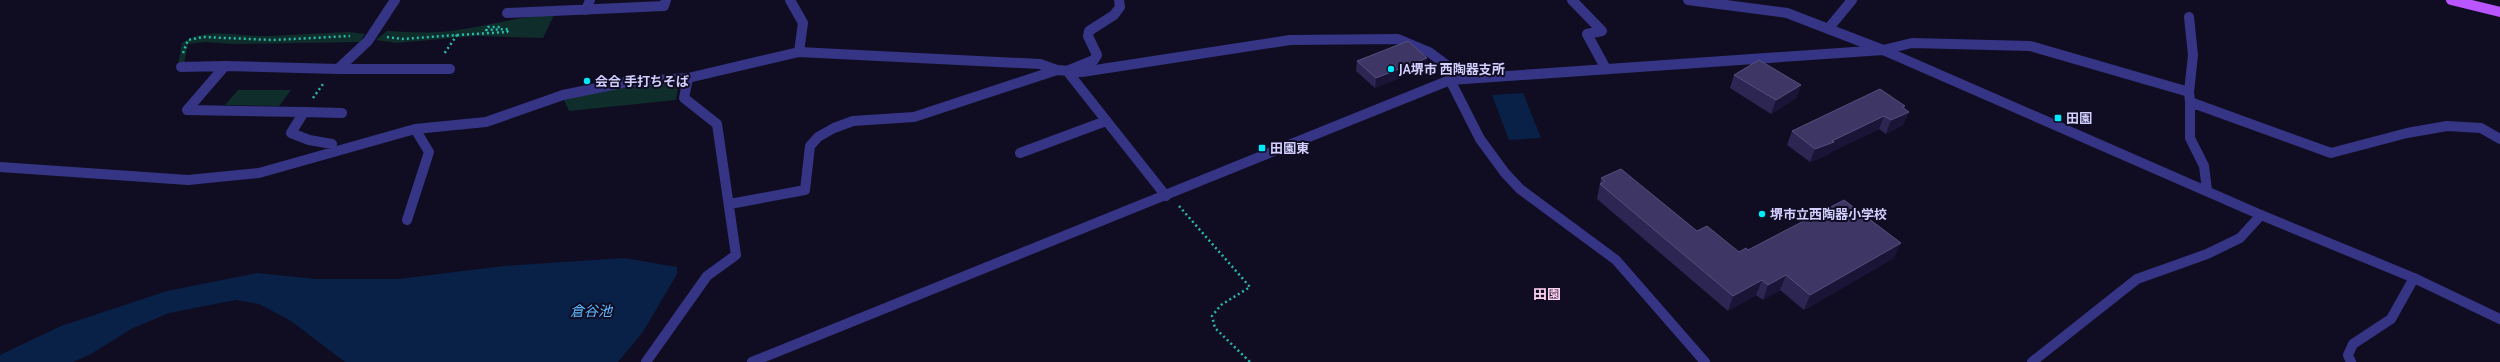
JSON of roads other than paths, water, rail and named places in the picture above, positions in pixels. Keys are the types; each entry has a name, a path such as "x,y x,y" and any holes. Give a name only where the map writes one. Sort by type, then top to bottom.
{"main road":[{"path":"2451,0 2500,12"}],"street":[{"path":"335,69 372,36 395,0"},
{"path":"586,10 590,0"},
{"path":"507,13 664,6 666,0"},
{"path":"790,0 803,23 799,52"},
{"path":"730,204 805,190 810,146 818,137 834,128 853,121 914,117 1094,60 1097,55 1088,36 1089,31 1114,15 1120,7 1119,0"},
{"path":"1572,0 1602,31 1588,34 1606,69"},
{"path":"1688,0 1787,13 1883,50 2207,190 2261,215 2414,278 2500,319"},
{"path":"1828,29 1852,0"},
{"path":"2189,17 2194,40 2193,66 2189,97 2190,138 2204,166 2207,190"},
{"path":"0,167 188,180 260,173 415,129 486,122 563,95 604,86 688,78 767,58 799,52 1040,64 1062,71 1089,71 1290,40 1398,39 1429,52 1464,78"},
{"path":"752,362 1450,80 1464,78 1883,50 1912,43 2030,46 2189,97 2331,153 2354,148 2381,138 2459,125 2482,128 2500,139"},
{"path":"225,66 188,110 342,113"},
{"path":"181,67 225,66 335,69 450,69"},
{"path":"1062,71 1168,195"},
{"path":"646,362 708,276 736,255 730,204 717,124 684,98 688,78"},
{"path":"1450,80 1480,139 1505,173 1520,189 1616,260 1705,362"},
{"path":"304,112 291,133 309,140 332,144 331,152"},
{"path":"1020,153 1106,121"},
{"path":"407,220 429,152 415,129"},
{"path":"2032,362 2137,279 2207,254 2240,238 2261,215"},
{"path":"2351,362 2348,355 2353,344 2375,331 2390,319 2414,278"}],"water":[{"path":"1523,93 1541,138 1509,140 1492,95"},
{"name":"倉谷池","path":"624,258 677,267 677,274 643,332 618,362 345,362 291,321 259,304 236,300 169,313 131,329 91,354 73,362 0,362 0,355 61,326 167,291 257,273 316,279 398,279 504,266"}],"place":[{"name":"JA堺市 西陶器支所","path":"1391,69"},
{"name":"会合 手打ちそば","path":"587,81"},
{"name":"田園","path":"2058,118"},
{"name":"田園東","path":"1262,148"},
{"name":"堺市立西陶器小学校","path":"1762,214"}],"district":[{"name":"田園","path":"1547,294"}]}
